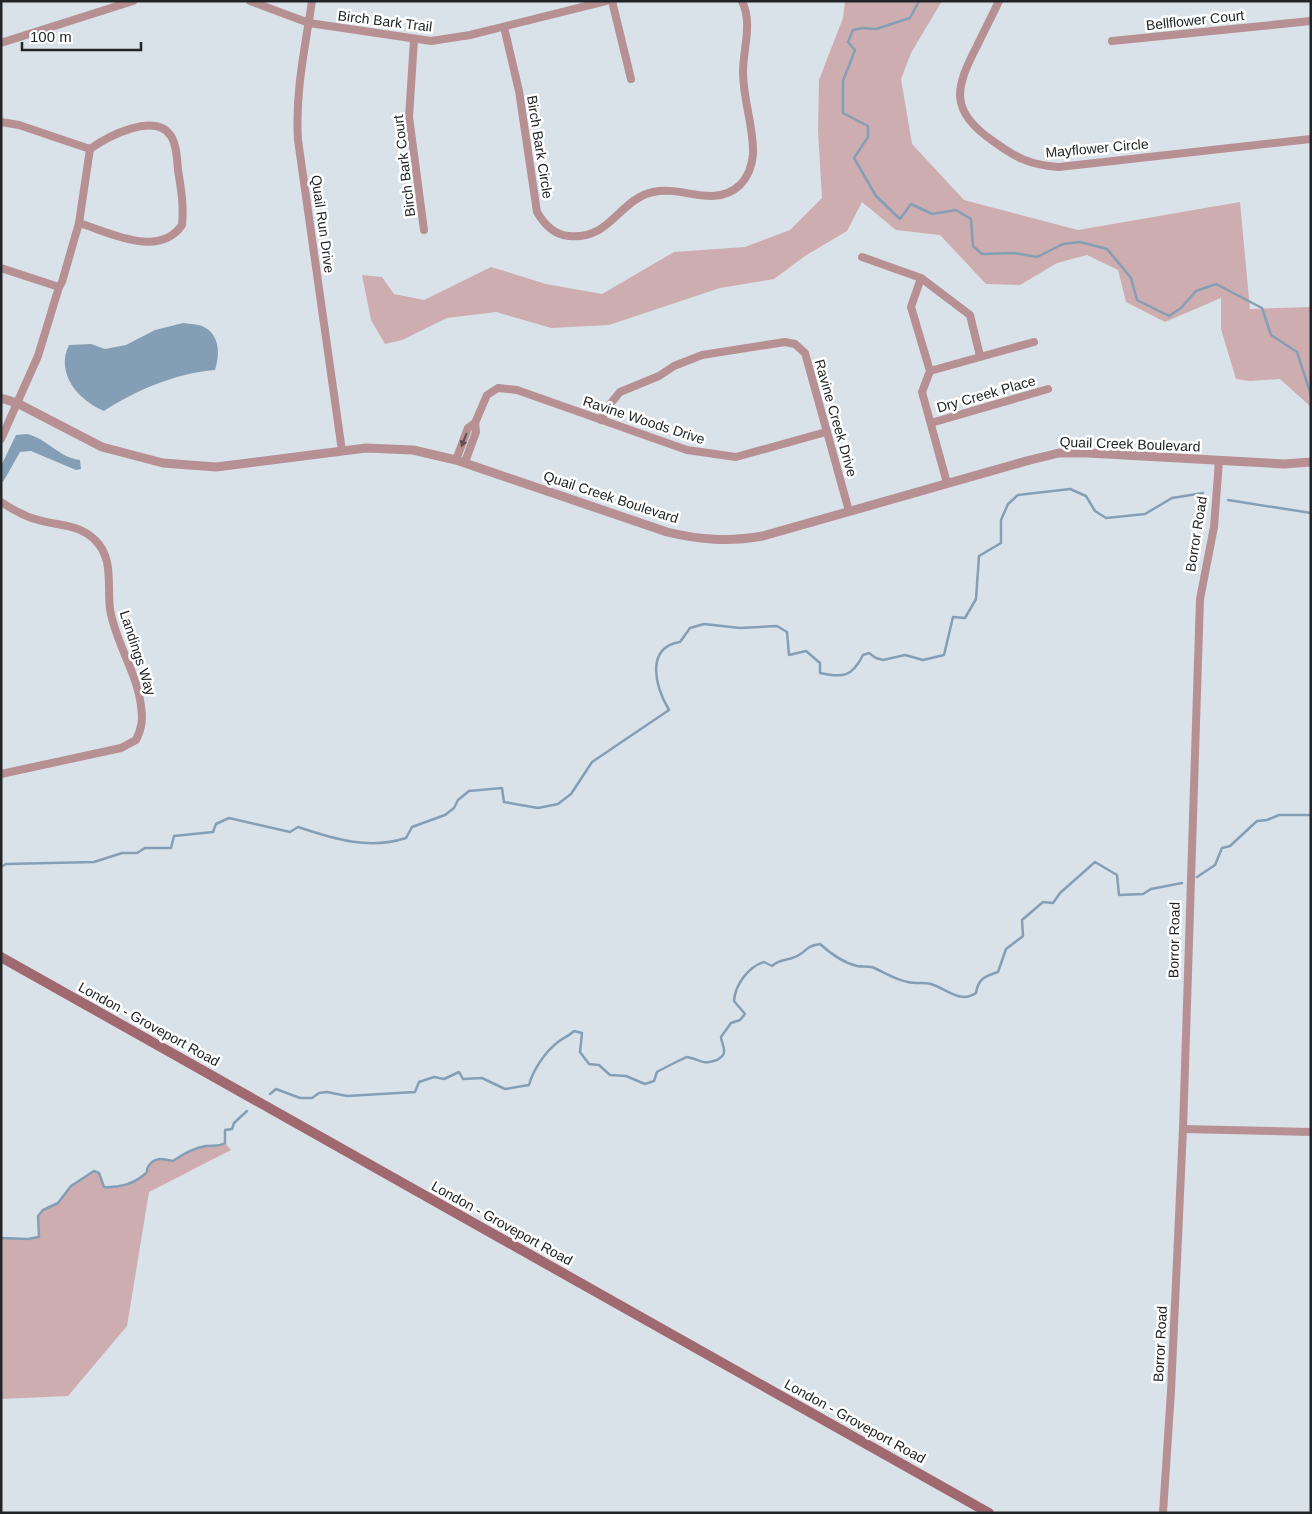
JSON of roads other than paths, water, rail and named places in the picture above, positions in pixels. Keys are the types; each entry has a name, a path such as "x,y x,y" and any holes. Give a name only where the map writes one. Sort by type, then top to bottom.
{"main road":[{"name":"London - Groveport Road","path":"1,957 989,1513"}],"street":[{"path":"1,43 133,1"},
{"name":"Birch Bark Trail","path":"250,1 309,23 414,40 451,39 606,1"},
{"name":"Quail Run Drive","path":"312,1 298,86 296,112 298,140 342,451"},
{"path":"612,1 631,79"},
{"name":"Birch Bark Circle","path":"504,27 518,91 537,212 544,223 564,236 587,236 597,232 640,197 652,192 678,190 696,195 719,196 740,185 752,165 753,153 744,92 743,70 747,30 746,10 742,1"},
{"name":"Mayflower Circle","path":"999,1 968,62 962,78 960,96 962,106 972,123 983,134 1017,158 1038,166 1059,167 1311,139"},
{"name":"Bellflower Court","path":"1112,41 1311,21"},
{"name":"Birch Bark Court","path":"414,40 409,117 424,230"},
{"path":"1,122 90,149 116,133 154,126 162,128 170,134 174,143 182,197 182,225 168,238 158,242 130,239 79,223"},
{"path":"1,439 38,356 59,286 62,282 79,223 90,149"},
{"path":"862,257 921,278 970,315 980,356"},
{"path":"1,268 59,286"},
{"path":"921,278 911,307 930,371 922,392 947,483"},
{"name":"Ravine Creek Drive","path":"601,420 606,408 620,392 659,376 674,366 702,354 785,342 795,344 805,353 849,512"},
{"path":"930,371 1034,342"},
{"name":"Ravine Woods Drive","path":"460,461 476,432 475,423 487,395 498,388 506,387 687,450 724,457 736,457 826,432"},
{"name":"Dry Creek Place","path":"931,423 1048,389"},
{"name":"Quail Creek Boulevard","path":"1,398 18,403 102,446 163,463 216,467 342,451 396,448 437,454 460,461 667,532 694,538 722,540 762,536 1059,453 1219,461"},
{"path":"1219,461 1284,464 1311,462"},
{"name":"Borror Road","path":"1163,1513 1170,1409 1183,1129 1200,605 1203,576 1214,527 1219,461"},
{"name":"Landings Way","path":"1,502 30,518 79,529 95,540 100,546 110,573 110,609 141,705 142,723 136,740 121,748 1,774"},
{"path":"1183,1129 1311,1132"}],"water":[{"path":"183,323 202,326 213,335 218,352 215,370 186,375 157,384 116,403 104,411 94,406 78,393 67,375 65,355 69,345 91,344 105,349 126,345 155,330"},
{"path":"27,434 34,436 65,455 80,460 81,469 76,470 31,451 20,452 3,482 1,481 1,466 16,435"}],"waterway":[{"path":"919,1 910,18 876,29 863,28 853,30 848,42 855,50 843,81 843,113 868,126 868,137 854,158 876,196 900,219 911,204 932,214 956,210 971,219 973,246 982,254 1014,253 1037,257 1063,244 1080,242 1107,249 1131,278 1137,300 1169,316 1181,308 1196,291 1216,284 1262,308 1271,335 1297,352 1311,395"},
{"path":"1,867 6,864 94,862 122,853 137,853 145,848 171,848 174,836 213,832 216,824 229,818 290,832 298,827 352,842 379,843 406,838 412,827 445,815 469,791 502,788 504,802 538,808 558,804 571,794 592,762 669,710 657,680 657,660 661,652 669,646 680,642 690,628 704,624 740,628 777,626 787,632 789,655 806,651 820,663 820,673 835,675 851,672 863,655 869,653 883,660 905,655 923,660 944,655 953,617 965,618 976,599 979,556 1001,543 1001,520 1008,504 1018,495 1070,489 1086,496 1095,511 1106,518 1145,514 1172,498 1203,493"},
{"path":"1228,500 1311,513"},
{"path":"1197,877 1215,865 1222,848 1230,846 1257,821 1267,820 1279,815 1311,815"},
{"path":"270,1094 276,1089 300,1098 312,1098 319,1093 327,1092 347,1096 415,1092 419,1082 434,1077 444,1079 459,1072 463,1079 482,1078 505,1089 529,1085 533,1073 544,1056 553,1046 574,1031 582,1033 580,1052 589,1064 599,1065 610,1075 626,1076 645,1084 654,1081 657,1072 687,1057 701,1062 717,1060 722,1057 724,1050 721,1037 731,1023 740,1020 745,1014 734,1001 737,989 743,977 758,964 764,962 772,966 778,962 796,957 810,947 820,944 837,957 852,965 872,967 903,981 931,984 959,996 970,996 976,993 980,981 998,972 1006,949 1023,936 1022,920 1043,902 1053,903 1060,893 1095,862 1117,875 1119,895 1143,894 1151,889 1182,883"},
{"path":"1,1238 28,1239 39,1237 38,1216 43,1210 58,1203 71,1186 94,1171 99,1173 104,1187 120,1186 131,1183 141,1177 147,1172 153,1161 163,1159 173,1161 197,1148 225,1143 225,1130 232,1129 234,1123 247,1111"}]}
